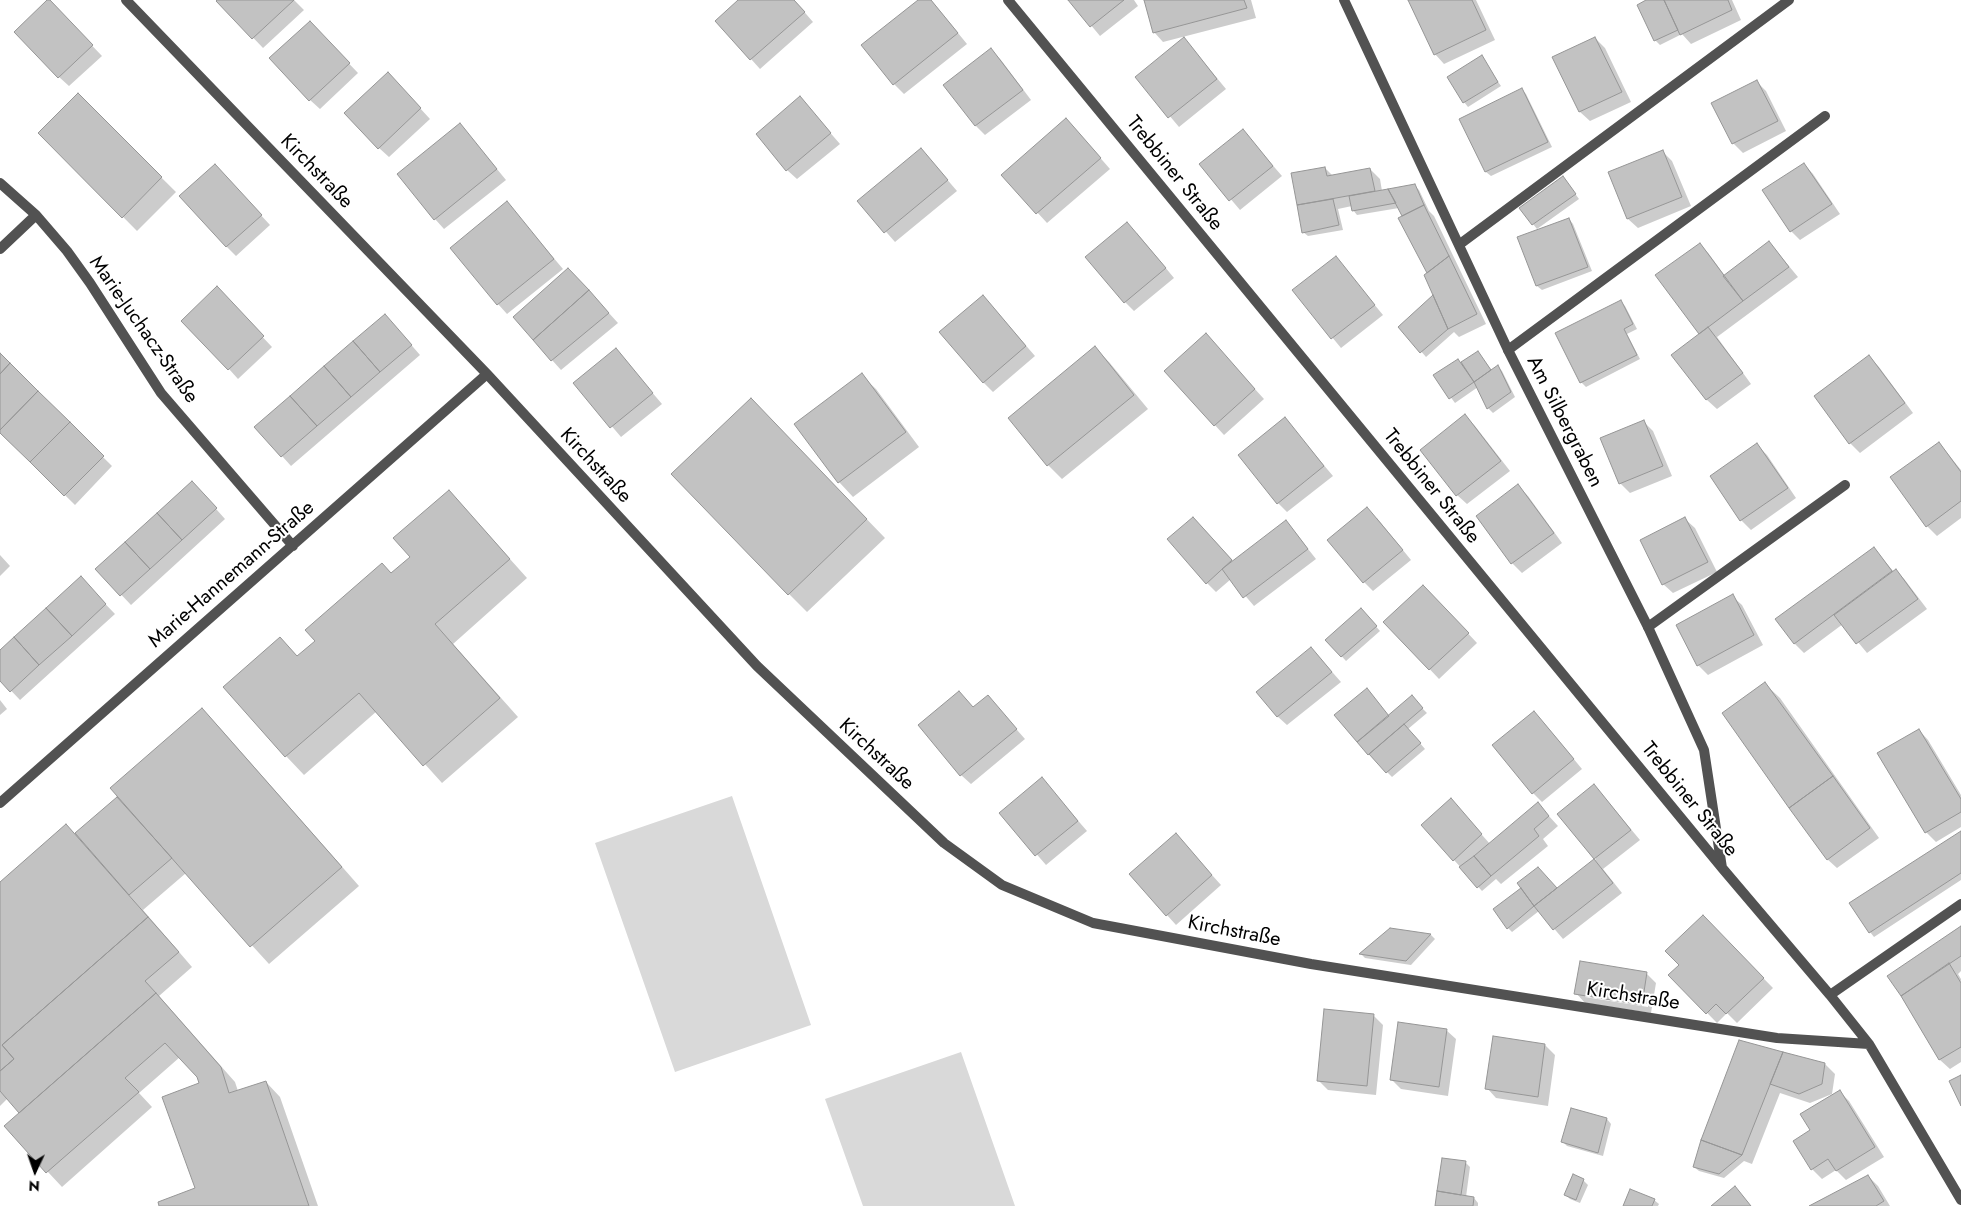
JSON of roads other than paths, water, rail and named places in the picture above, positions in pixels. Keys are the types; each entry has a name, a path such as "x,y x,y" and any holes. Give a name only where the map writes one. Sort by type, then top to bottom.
{"street":[{"name":"Kirchstraße","path":"126,0 487,374 757,666 944,843 1002,885 1093,923 1311,964 1777,1038 1870,1044"},
{"name":"Trebbiner Straße","path":"1008,0 1723,869 1830,994 1870,1044 1961,1200"},
{"name":"Am Silbergraben","path":"1344,0 1460,244 1508,350 1648,627 1704,750 1723,869"},
{"path":"1460,244 1789,0"},
{"path":"1508,350 1825,116"},
{"name":"Marie-Juchacz-Straße","path":"0,183 36,215 67,251 90,283 161,393 293,546"},
{"path":"0,249 36,215"},
{"name":"Marie-Hannemann-Straße","path":"0,803 487,374"},
{"path":"1648,627 1845,485"},
{"path":"1830,994 1961,904"}]}
